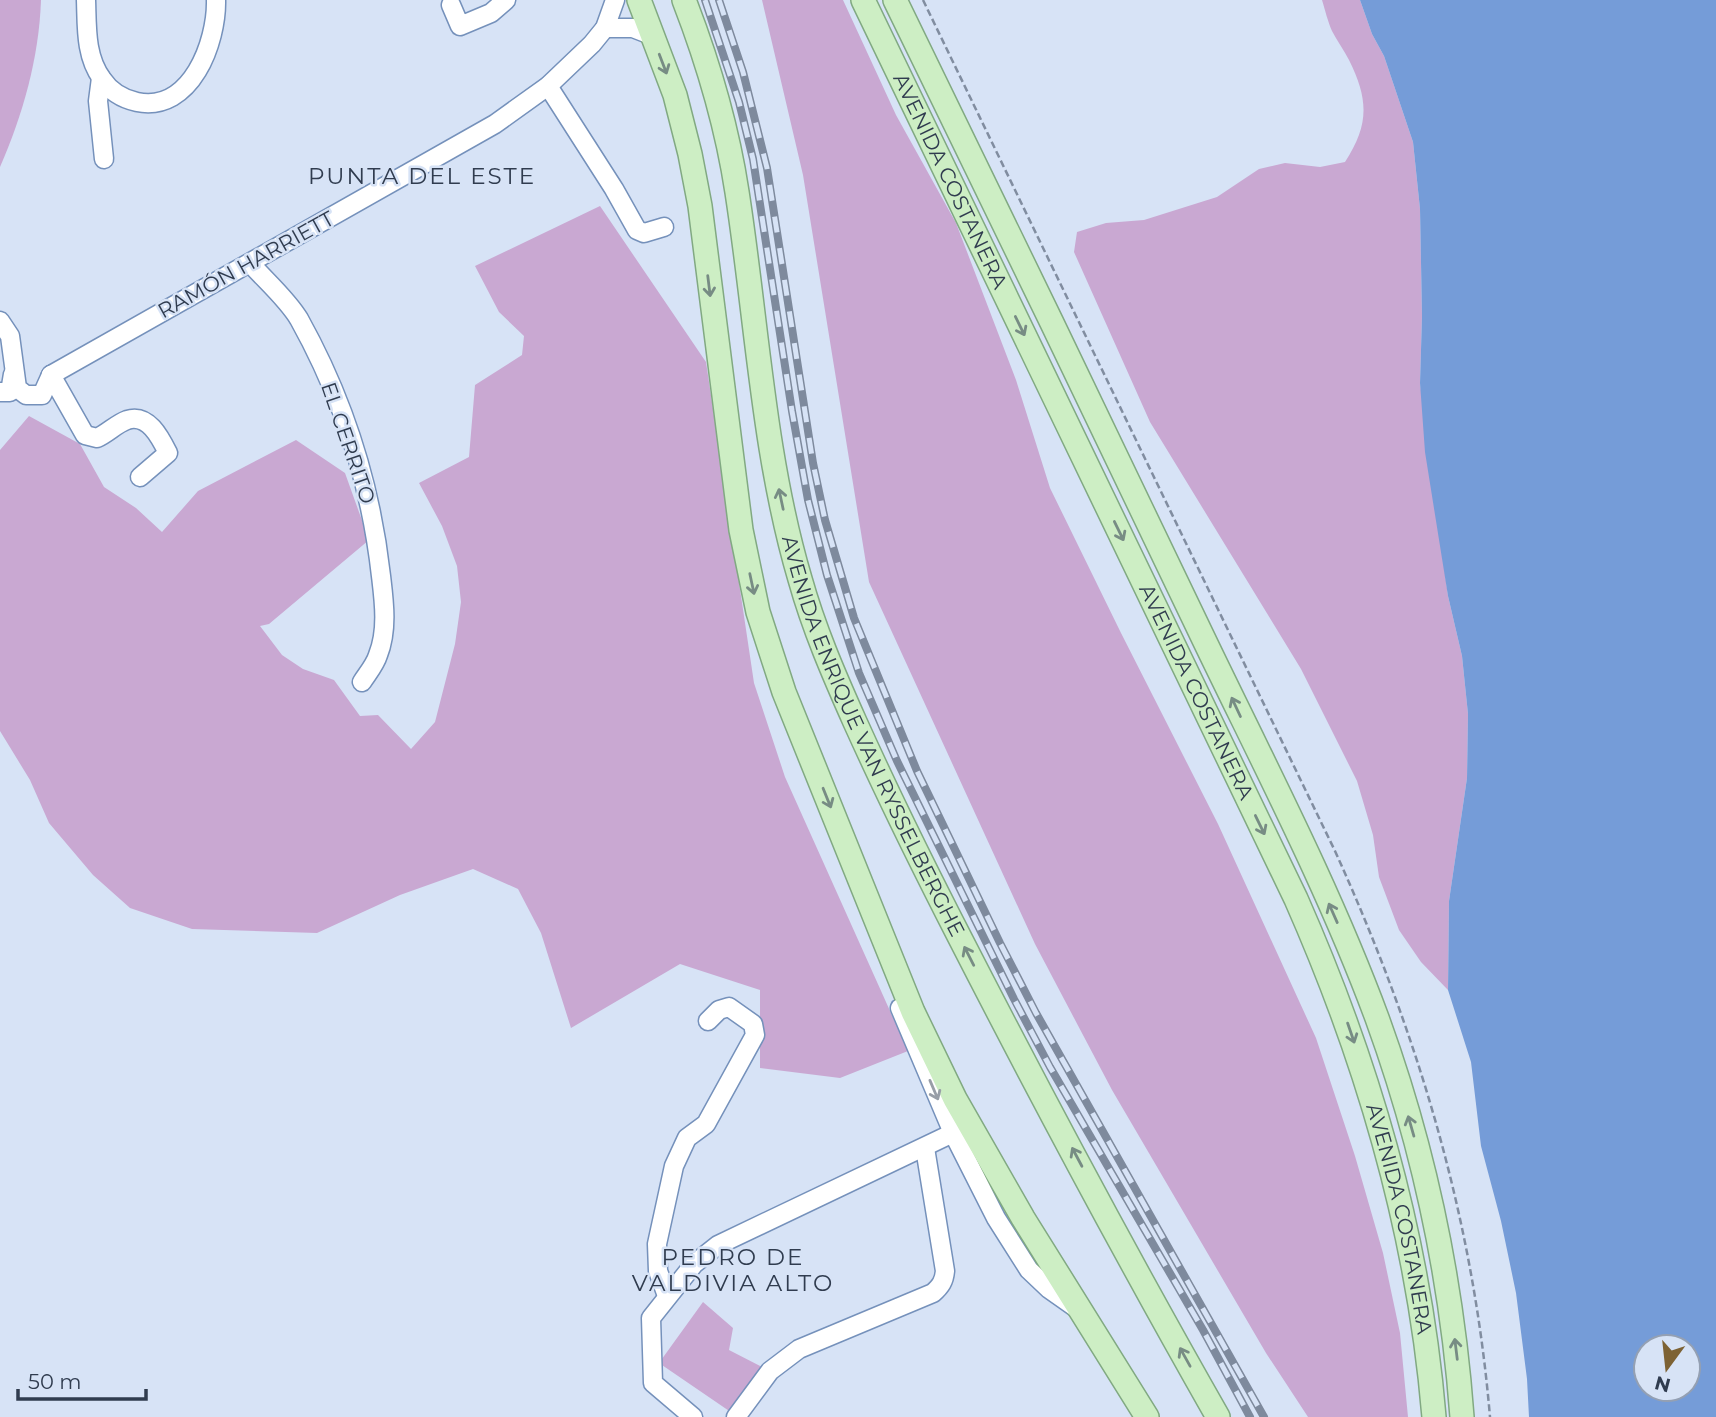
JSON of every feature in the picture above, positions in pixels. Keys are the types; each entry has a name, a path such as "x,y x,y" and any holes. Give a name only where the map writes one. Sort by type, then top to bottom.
{"main road":[{"path":"639,0 675,95 690,154 700,206 741,530 758,612 784,692 913,1012 972,1132 1147,1417"},
{"name":"AVENIDA ENRIQUE VAN RYSSELBERGHE","path":"684,0 706,60 728,141 773,461 797,572 817,634 921,862 1028,1069 1218,1417"},
{"name":"AVENIDA COSTANERA","path":"863,0 1296,899 1324,963 1369,1087 1392,1168 1420,1306 1434,1417"},
{"name":"AVENIDA COSTANERA","path":"895,0 1149,524 1321,886 1359,974 1395,1074 1433,1208 1451,1307 1462,1417"}],"street":[{"path":"86,0 90,53 101,78 119,95 132,101 156,103 171,98 194,76 214,32 216,0"},
{"path":"451,5 460,26 491,13 506,0"},
{"name":"RAMÓN HARRIETT","path":"13,371 16,388 26,395 42,395 51,375 495,124 548,86 574,62 606,28 615,0"},
{"path":"606,28 633,28 651,34"},
{"path":"101,78 98,101 104,159"},
{"path":"548,86 637,230 644,233 664,227"},
{"name":"EL CERRITO","path":"250,263 297,317 334,391 364,475 374,522 384,619 378,656 362,682"},
{"path":"0,321 10,337 13,371 10,392 0,392"},
{"path":"51,375 85,435 97,438 134,419 145,421 152,426 168,453 140,477"},
{"path":"881,933 901,1011 953,1133 996,1218 1029,1270 1049,1289 1083,1313"},
{"path":"667,1296 658,1271 657,1244 674,1166 687,1138 706,1124 755,1035 753,1024 729,1007 719,1010 708,1021"},
{"path":"693,1417 653,1383 651,1318 694,1264 718,1245 953,1133"},
{"path":"736,1417 770,1371 799,1349 933,1293 940,1287 945,1271 925,1148"}],"shaded area":[{"path":"0,0 41,0 37,43 28,85 16,127 0,167"},
{"path":"762,0 843,0 896,115 956,223 1016,380 1050,488 1218,824 1316,1038 1355,1156 1383,1253 1400,1333 1408,1417 1308,1417 1266,1353 1112,1090 1035,944 869,582 803,175"},
{"path":"1322,0 1360,0 1372,34 1384,56 1413,142 1420,209 1420,383 1448,596 1462,656 1468,714 1467,778 1449,901 1448,990 1421,962 1399,930 1379,877 1373,835 1357,781 1301,669 1150,422 1074,252 1077,232 1106,223 1144,220 1217,197 1259,169 1285,163 1320,167 1345,162 1359,136 1364,112 1363,100 1356,74 1332,31"},
{"path":"600,206 706,362 754,683 785,777 908,1051 840,1078 760,1068 760,990 680,964 571,1028 541,933 518,889 473,869 400,895 317,933 192,929 130,908 93,875 49,823 30,780 0,731 0,450 29,416 80,444 104,487 136,508 162,532 198,491 296,440 345,473 369,540 269,624 260,626 282,655 303,669 334,680 360,716 378,715 411,749 435,722 455,644 461,602 457,566 442,526 419,483 469,457 475,385 522,355 524,336 499,312 475,266"},
{"path":"703,1302 733,1328 729,1350 770,1371 738,1417 659,1363"}],"water":[{"path":"1360,0 1716,0 1716,1417 1529,1417 1516,1293 1481,1146 1471,1062 1448,990 1449,901 1467,778 1468,714 1462,656 1448,596 1425,452 1420,383 1420,209 1413,142 1384,56 1372,34"}],"railway":[{"path":"705,0 739,102 753,159 808,500 827,575 859,673 897,761 1014,999 1250,1417"},
{"path":"719,0 743,72 767,168 813,463 825,520 854,618 917,771 1000,943 1036,1013 1264,1417"}],"district":[{"name":"PUNTA DEL ESTE","path":"422,176"},
{"name":"PEDRO DE VALDIVIA ALTO","path":"733,1270"}]}
